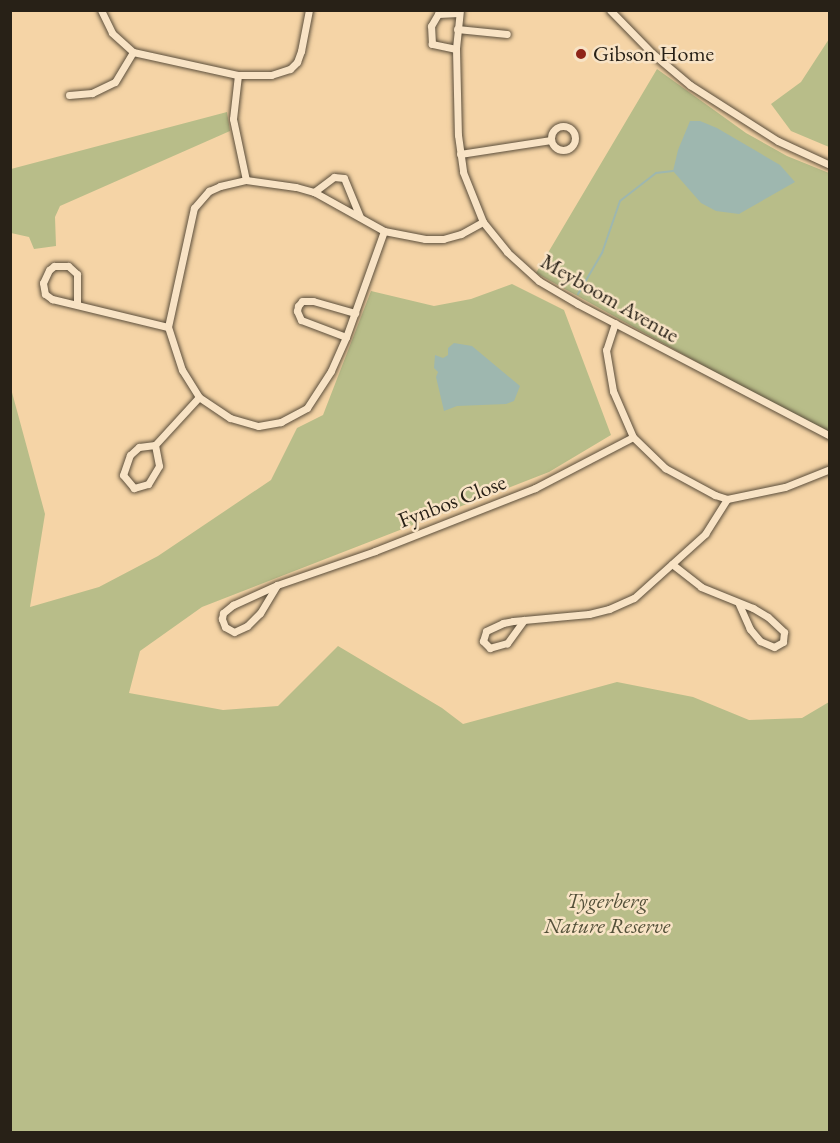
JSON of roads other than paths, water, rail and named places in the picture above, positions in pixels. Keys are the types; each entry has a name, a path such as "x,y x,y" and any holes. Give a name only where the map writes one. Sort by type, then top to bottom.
{"street":[{"path":"101,10 112,33 133,52 238,75 271,75 290,69 297,62 301,51 309,10"},
{"path":"610,10 652,53 690,85 778,141 830,165"},
{"path":"456,49 432,44 431,26 438,14 459,12"},
{"name":"Meyboom Avenue","path":"459,12 456,49 460,154 468,188 483,222 507,252 527,272 615,323 830,436"},
{"path":"457,29 507,34"},
{"path":"69,95 92,93 115,82 133,52"},
{"path":"238,75 233,119 246,180"},
{"path":"460,154 551,140"},
{"path":"314,192 334,177 344,178 360,217"},
{"path":"384,231 346,337 316,397 294,417 258,426 244,424 199,397 182,370 168,327 194,208 209,191 246,180 314,192 384,231 425,239 443,239 461,234 483,222"},
{"path":"77,304 77,274 68,266 54,266 45,276 45,294 52,299 168,327"},
{"path":"346,337 301,320 297,311 298,306 302,301 313,301 355,313"},
{"path":"615,323 606,350 606,362 613,391 633,437 665,468 715,495 728,499 785,487 830,469"},
{"path":"155,445 159,466 148,484 134,488 123,476 125,463 139,447 155,445 199,397"},
{"name":"Fynbos Close","path":"277,585 260,613 247,626 234,632 225,627 222,619 227,609 277,585 375,551 535,488 633,437"},
{"path":"524,620 507,644 490,648 483,641 483,635 490,627 524,620 589,614 615,607 645,590 705,534 728,499"},
{"path":"672,564 695,584 753,608 779,626 784,632 783,642 774,647 760,641 750,628 739,604"}],"water":[{"path":"690,121 700,121 717,128 780,165 795,182 739,214 716,211 701,203 673,171 678,150"},
{"path":"454,343 472,346 520,386 514,401 506,404 457,406 444,411 436,377 438,372 434,368 435,355 443,358 448,355 448,348"}],"waterway":[{"path":"578,294 602,253 620,201 656,173 673,171"}],"place":[{"name":"Gibson Home","path":"581,54"}],"park label":[{"name":"Tygerberg Nature Reserve","path":"607,912"}]}
